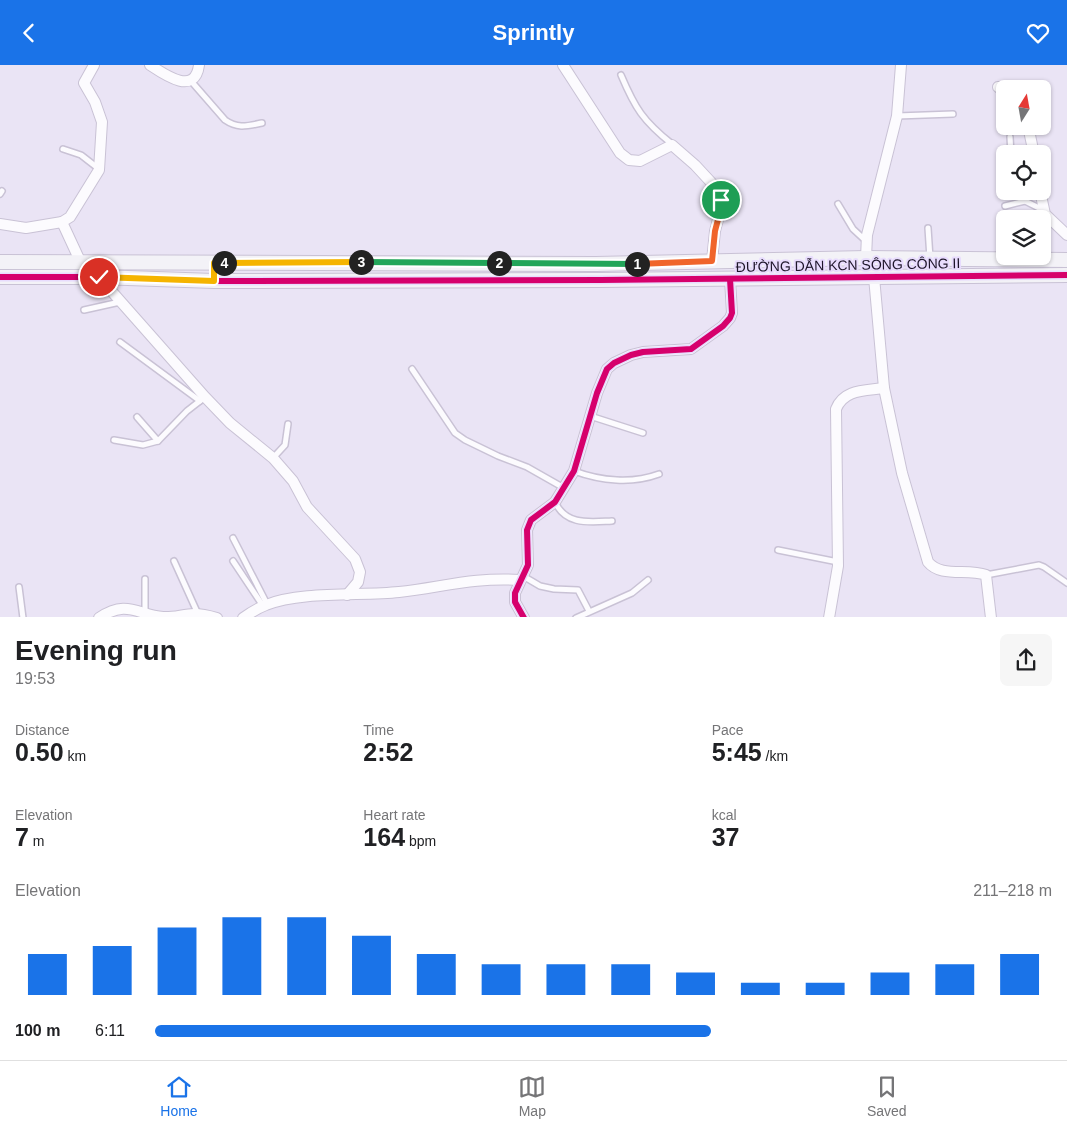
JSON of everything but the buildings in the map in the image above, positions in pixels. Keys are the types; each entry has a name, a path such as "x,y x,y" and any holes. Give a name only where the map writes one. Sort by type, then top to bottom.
{"street":[{"path":"0,224 26,228 62,222 70,217 75,210 99,170 102,122 95,102 84,83 94,65"},
{"path":"150,65 164,74 186,82 191,81 197,74 199,65"},
{"path":"563,65 620,153 625,157 640,161 672,145 695,165 720,192 720,212 715,231 712,261"},
{"path":"866,258 867,241 897,116 901,65"},
{"path":"1051,218 1067,235"},
{"path":"62,222 82,263"},
{"name":"ĐƯỜNG DẪN KCN SÔNG CÔNG II","path":"0,262 596,264 866,258 996,260"},
{"name":"ĐƯỜNG DẪN KCN SÔNG CÔNG II","path":"1051,260 1067,260"},
{"path":"214,263 214,281"},
{"path":"1038,265 1038,275"},
{"name":"ĐƯỜNG DẪN KCN SÔNG CÔNG II","path":"0,277 99,277 214,281 730,279 1067,275"},
{"path":"99,277 203,399 273,458 293,481 306,507 355,559 360,572 358,582 347,595"},
{"path":"874,277 884,388 902,473 928,562 934,569 941,571 977,572 986,575 991,617"},
{"path":"524,617 516,602 515,593 528,565 528,530 531,520 555,503 574,471 590,416 607,369 614,363 644,352 690,349 723,326 732,313 730,279"},
{"path":"829,617 837,581 838,562 836,409 840,399 848,394 884,388"},
{"path":"243,617 265,605 293,598 399,592 483,579 521,578"},
{"path":"99,617 119,609 135,609 166,617 198,614 217,617"}],"lane":[{"path":"621,75 640,115 672,145"},
{"path":"191,81 224,120 232,125 240,127 262,123"},
{"path":"897,116 952,115"},
{"path":"1010,137 1010,145"},
{"path":"63,149 80,155 99,170"},
{"path":"1005,206 1024,201 1042,210"},
{"path":"838,204 853,229 867,241"},
{"path":"928,228 930,259"},
{"path":"84,310 122,302"},
{"path":"114,440 143,445 158,441 187,411 203,399 120,342"},
{"path":"412,369 455,433 498,456 527,467 564,489"},
{"path":"590,416 643,433"},
{"path":"137,417 158,441"},
{"path":"273,458 285,445 288,424"},
{"path":"574,471 613,480 644,480 659,474"},
{"path":"555,503 562,513 580,522 612,521"},
{"path":"233,538 265,605"},
{"path":"778,550 838,562"},
{"path":"174,561 198,614"},
{"path":"232,561 265,605"},
{"path":"986,575 1039,565 1067,583"},
{"path":"521,578 540,586 554,589 578,590 589,611"},
{"path":"144,579 145,612"},
{"path":"576,617 632,593 648,580"},
{"path":"20,587 23,617"}],"cycle path":[{"path":"0,277 99,277 214,281 600,280 1067,275"},
{"path":"523,617 515,602 515,593 528,565 527,530 531,520 555,502 574,471 597,393 607,369 614,363 643,352 691,349 723,326 732,313 730,279"}],"route":[{"path":"99,277 214,281 214,263 596,264 712,261 721,200"}]}
